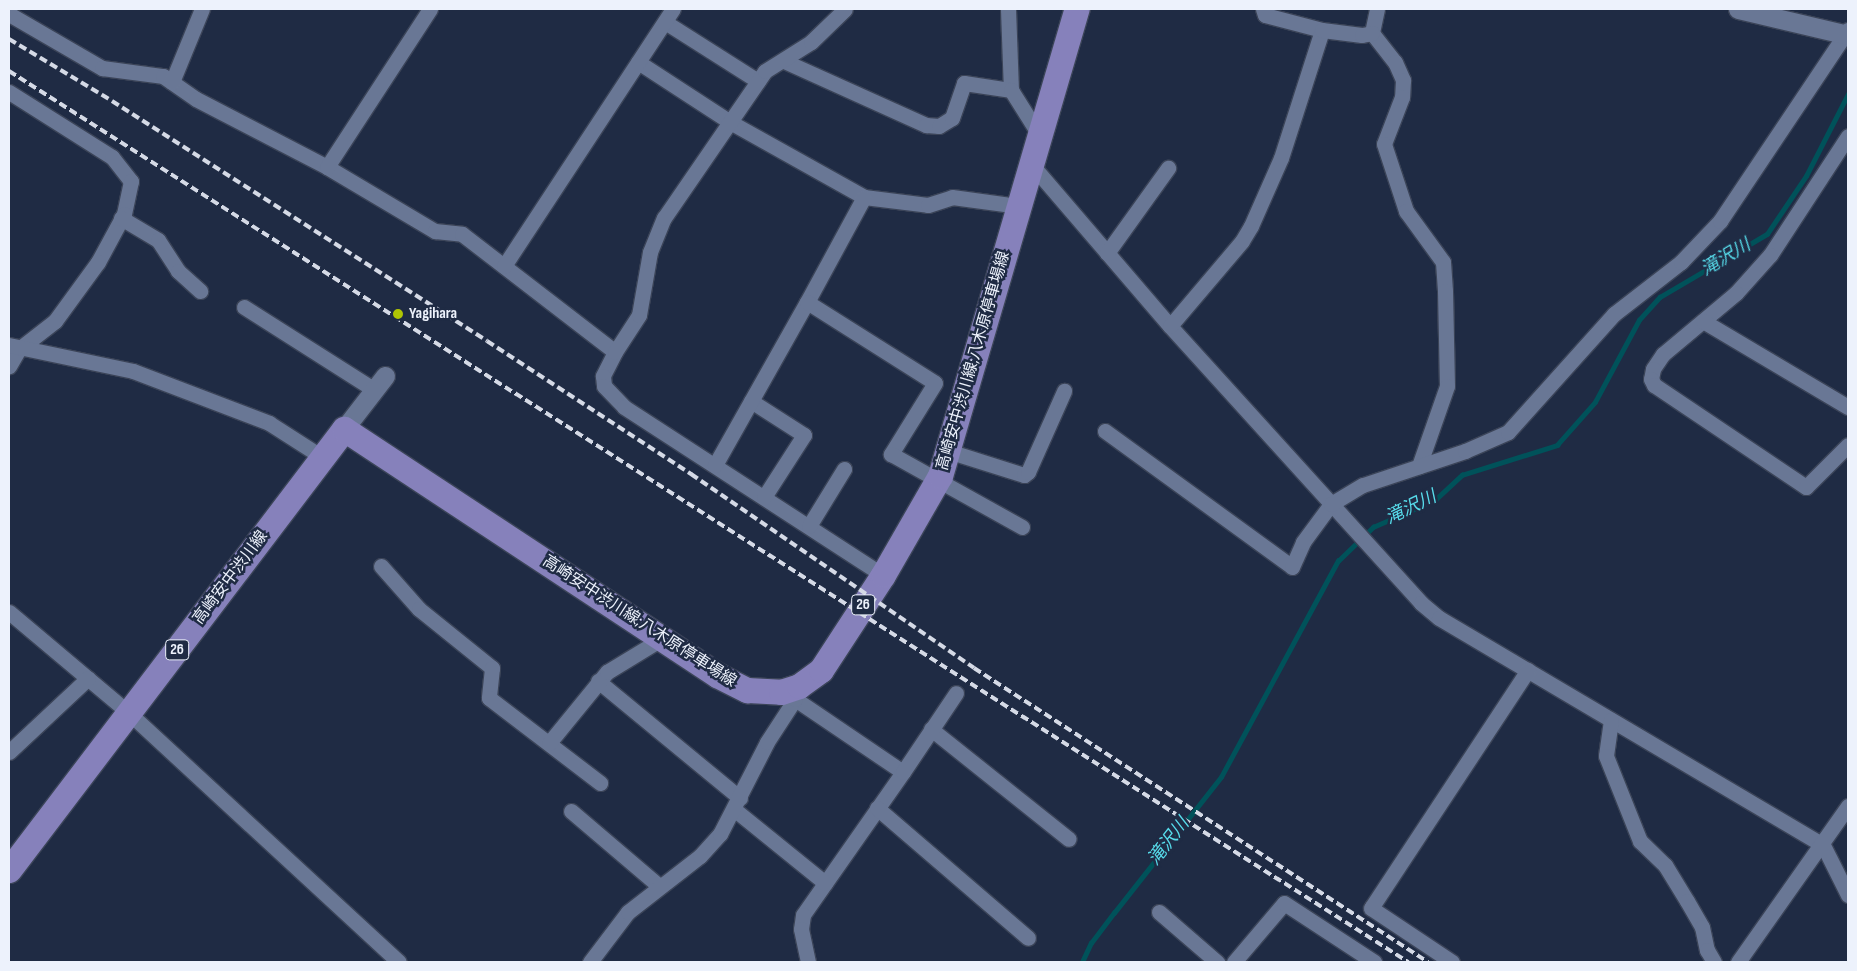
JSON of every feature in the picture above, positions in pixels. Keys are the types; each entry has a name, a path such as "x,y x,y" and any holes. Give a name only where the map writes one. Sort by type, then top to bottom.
{"main road":[{"name":"高崎安中渋川線;八木原停車場線","path":"344,429 717,675 746,690 793,694 820,670 883,575 938,479 948,451 1077,9"},
{"name":"高崎安中渋川線","path":"9,870 344,429"}],"street":[{"path":"172,82 202,9"},
{"path":"845,9 810,42 784,61 765,71 664,218 650,252 639,316 615,352 603,376 604,386 624,407 883,575"},
{"path":"1008,9 1011,90 1032,128 1040,136"},
{"path":"1262,9 1265,15 1322,30 1362,35 1372,33"},
{"path":"1372,33 1377,9"},
{"path":"1105,430 1292,567 1303,542 1331,504 1363,485 1508,432 1614,314 1681,262 1720,221 1847,33 1738,9"},
{"path":"326,167 423,11"},
{"path":"9,14 102,68 164,76 196,99 326,167 435,231 462,234 615,352"},
{"path":"504,266 669,15 758,81"},
{"path":"1170,326 1242,241 1251,226 1281,158 1322,30"},
{"path":"1372,33 1395,62 1403,80 1402,97 1384,144 1406,211 1443,262 1447,386 1419,466"},
{"path":"784,61 926,125 939,126 952,118 964,83 1011,90"},
{"path":"638,62 730,122 864,197 928,206 952,197 1019,206"},
{"path":"9,92 112,157 131,181 121,218 98,262 55,321 14,347 9,366"},
{"path":"1848,136 1770,255 1736,293 1663,354 1653,369 1651,380 1654,386 1806,487 1848,445"},
{"path":"1031,164 1170,326 1421,603 1439,618 1823,845 1848,895"},
{"path":"1107,253 1168,168"},
{"path":"715,465 864,197"},
{"path":"121,218 158,240 178,271 200,291"},
{"path":"807,302 935,382 891,454 1022,527"},
{"path":"244,307 380,383 344,429"},
{"path":"1703,321 1848,407"},
{"path":"14,347 133,371 269,423 322,457"},
{"path":"948,451 1024,475 1028,472 1064,391"},
{"path":"751,401 804,435 764,497"},
{"path":"809,526 844,469"},
{"path":"381,566 419,609 492,668 489,698 600,783"},
{"path":"9,612 130,712 399,962"},
{"path":"549,743 598,681 663,638"},
{"path":"1452,962 1372,908 1528,670"},
{"path":"9,752 88,678"},
{"path":"598,681 825,883"},
{"path":"808,962 801,923 825,883 956,693"},
{"path":"590,962 628,912 700,856 720,834 793,694 903,772"},
{"path":"1611,720 1606,756 1637,834 1665,865 1702,927 1707,950 1714,962"},
{"path":"931,729 1070,839"},
{"path":"1738,962 1823,845 1848,806"},
{"path":"877,808 1028,938"},
{"path":"571,811 659,886"},
{"path":"1234,962 1284,903 1374,962"},
{"path":"1159,912 1217,962"}],"waterway":[{"name":"滝沢川","path":"1082,962 1091,943 1221,777 1338,561 1373,527 1435,500 1462,475 1557,445 1595,402 1639,320 1660,297 1767,234 1806,176 1848,94"}],"railway":[{"path":"9,39 112,101 487,341 691,474 974,668 1428,962"},
{"path":"9,71 1408,962"}],"place":[{"name":"Yagihara","path":"398,314"}]}
